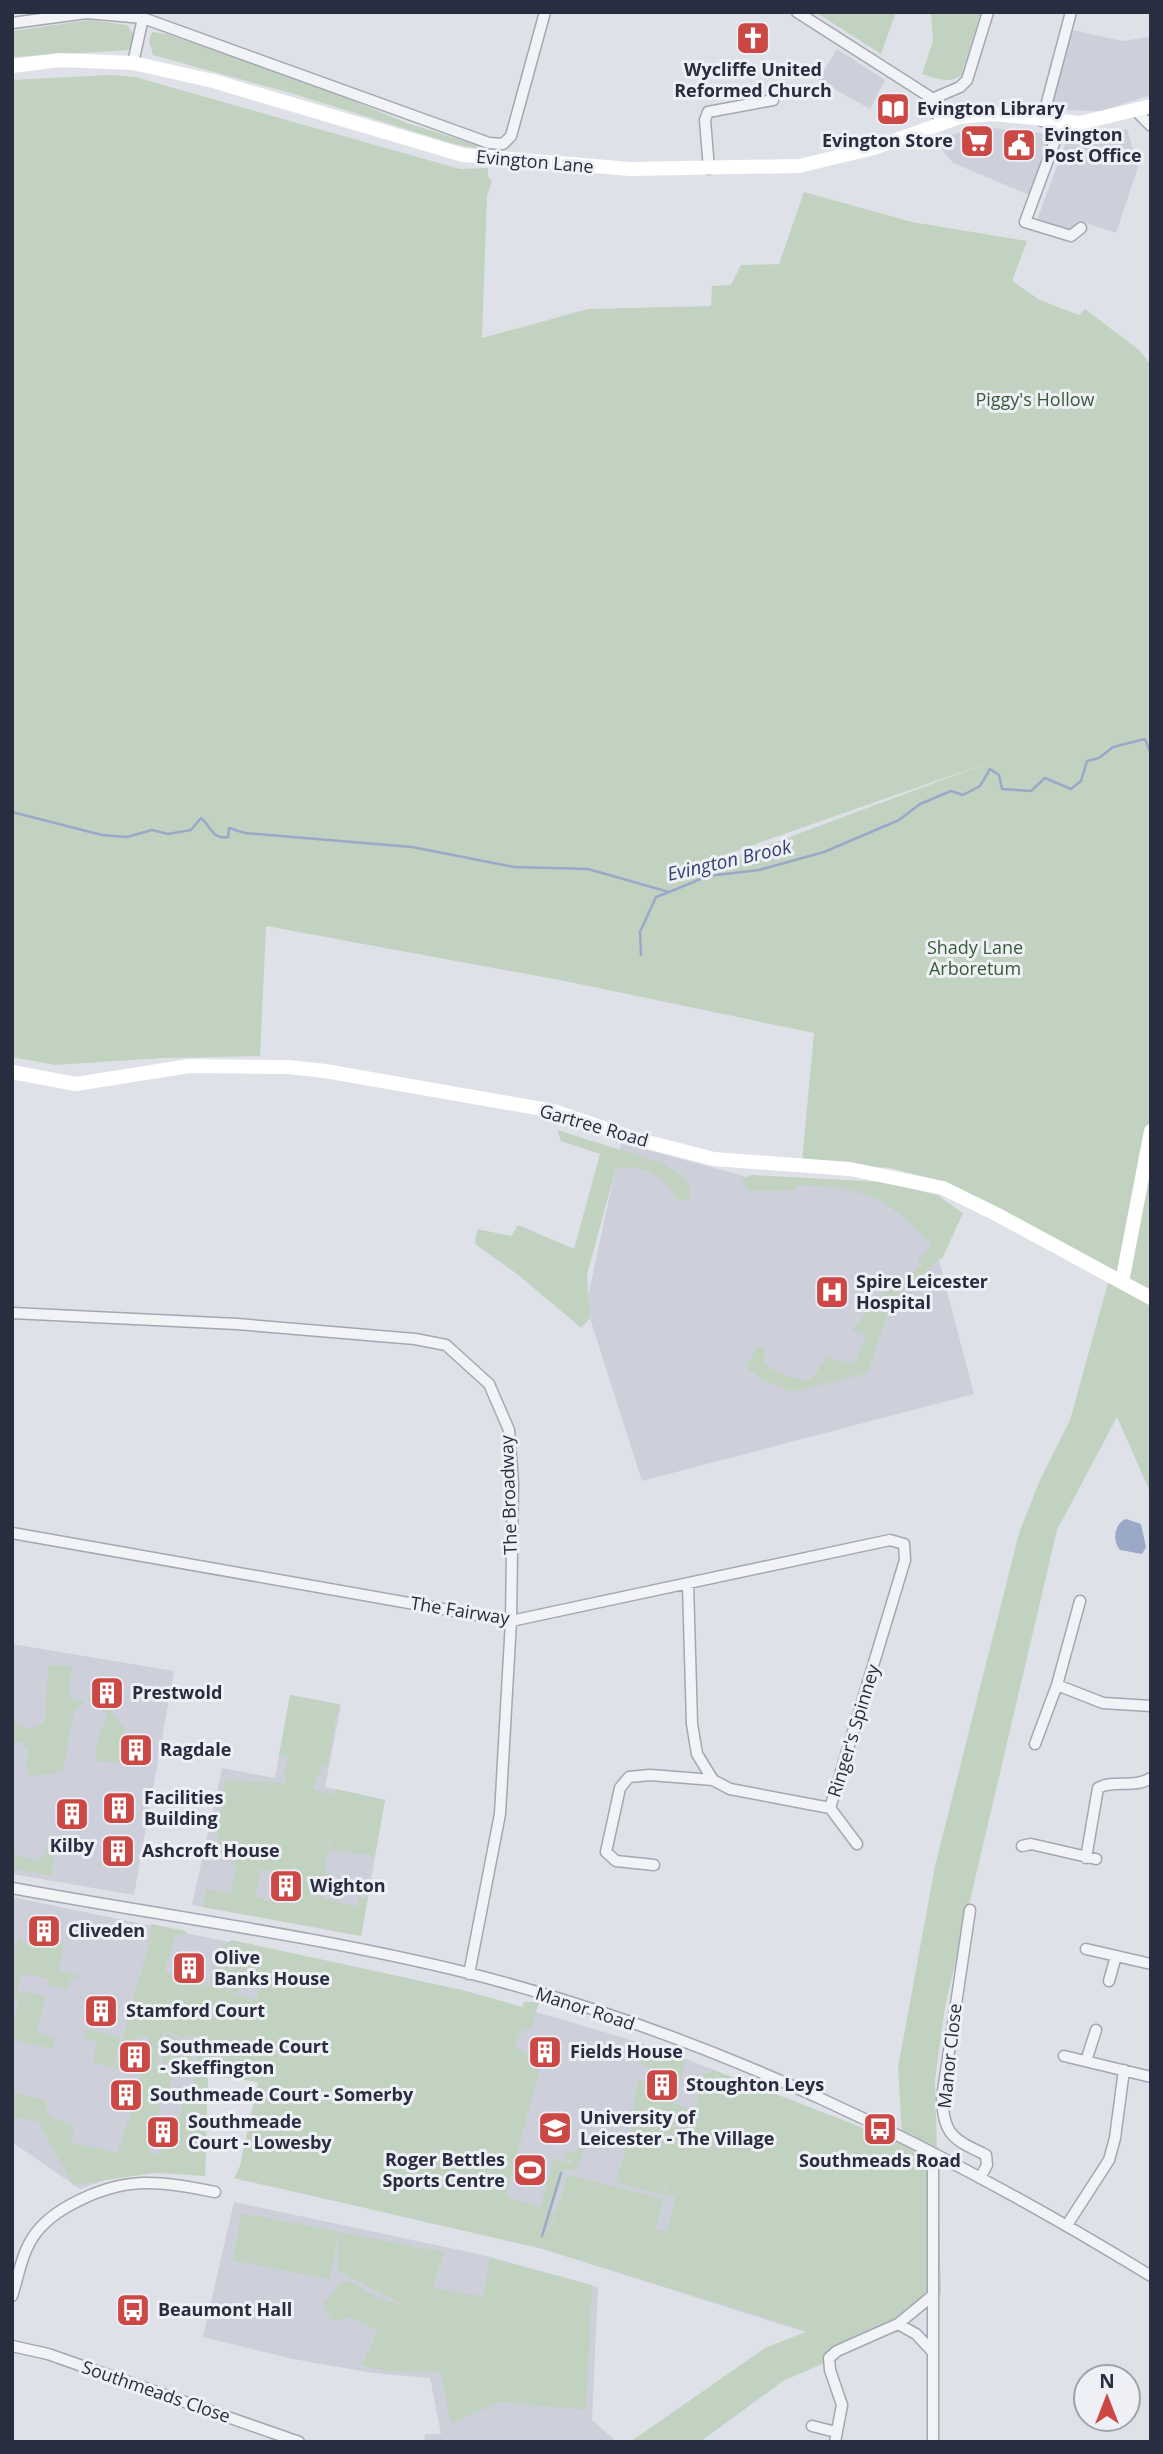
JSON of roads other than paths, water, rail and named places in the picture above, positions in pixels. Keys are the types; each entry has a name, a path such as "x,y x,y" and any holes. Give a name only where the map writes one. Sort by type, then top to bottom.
{"main road":[{"name":"Evington Lane","path":"12,66 60,60 133,63 213,81 463,155 595,167 769,169 831,160 898,140 960,117 994,114 1050,121 1089,122 1151,106"},
{"name":"Gartree Road","path":"12,1072 76,1084 190,1066 288,1067 554,1111 636,1139 714,1158 850,1169 943,1188 1151,1298"},
{"path":"1122,1282 1151,1132"}],"street":[{"name":"Evington Lane","path":"12,23 87,13 143,18 489,143 503,145 509,141 545,12"},
{"path":"797,12 932,99 942,123"},
{"path":"932,99 960,87 967,80 988,12"},
{"path":"1071,12 1050,121 1056,138 1025,222 1071,241 1081,228"},
{"path":"133,63 143,18"},
{"path":"709,169 705,120 708,112 773,100 772,91"},
{"path":"1136,111 1151,126"},
{"name":"The Broadway","path":"12,1313 237,1324 415,1339 446,1345 489,1384 509,1430 513,1483 510,1621 500,1814 469,1973"},
{"name":"The Fairway","path":"12,1534 510,1621 890,1540 904,1544"},
{"name":"Ringer's Spinney","path":"653,1865 616,1861 606,1852 620,1788 629,1777 713,1780 730,1789 831,1808 905,1560 904,1544"},
{"path":"688,1584 692,1724 697,1754 713,1780"},
{"path":"1035,1744 1057,1685 1080,1601"},
{"path":"1057,1685 1102,1703 1151,1706"},
{"path":"1022,1846 1031,1844 1091,1859 1098,1788 1105,1784 1142,1783 1151,1778"},
{"path":"831,1808 857,1844"},
{"name":"Manor Road","path":"12,1888 239,1927 469,1973 662,2034 856,2115 981,2178 1067,2225 1151,2276"},
{"name":"Manor Close","path":"970,1910 942,2098 944,2124 950,2135 986,2155 987,2165 981,2178"},
{"path":"1086,1949 1151,1964"},
{"path":"1109,1981 1116,1956"},
{"path":"1086,2061 1096,2030"},
{"path":"1064,2056 1151,2077"},
{"path":"1067,2225 1109,2160 1115,2138 1124,2070"},
{"path":"933,2154 933,2442"},
{"path":"12,2296 34,2235 49,2220 83,2198 106,2188 145,2181 215,2192"},
{"path":"812,2426 836,2437 842,2406 830,2370 829,2358 837,2351 898,2324 932,2296"},
{"path":"898,2324 916,2334 932,2351"},
{"name":"Southmeads Close","path":"12,2346 48,2354 299,2442"}],"water":[{"path":"1126,1519 1141,1524 1146,1547 1142,1554 1120,1550 1117,1546 1117,1528"}],"waterway":[{"name":"Evington Brook","path":"12,812 102,835 127,837 152,830 168,834 191,830 201,818 215,834 223,837 228,837 229,828 245,833 412,847 514,867 588,869 669,892 708,876 759,870 824,852 899,820 920,804 951,791 963,795 980,786 990,769 999,775 1002,789 1031,791 1045,778 1071,789 1081,781 1087,761 1099,758 1113,747 1145,739 1151,754"},
{"path":"641,955 640,932 656,897 667,893"},
{"path":"542,2236 561,2173"}],"place":[{"name":"Wycliffe United Reformed Church","path":"753,38"},
{"name":"Evington Library","path":"893,109"},
{"name":"Evington Store","path":"977,141"},
{"name":"Evington Post Office","path":"1019,145"},
{"name":"Spire Leicester Hospital","path":"832,1292"},
{"name":"Prestwold","path":"107,1693"},
{"name":"Ragdale","path":"136,1750"},
{"name":"Facilities Building","path":"119,1808"},
{"name":"Kilby","path":"72,1814"},
{"name":"Ashcroft House","path":"118,1851"},
{"name":"Wighton","path":"286,1886"},
{"name":"Cliveden","path":"44,1931"},
{"name":"Olive Banks House","path":"189,1968"},
{"name":"Stamford Court","path":"101,2011"},
{"name":"Fields House","path":"545,2052"},
{"name":"Southmeade Court - Skeffington","path":"135,2057"},
{"name":"Stoughton Leys","path":"662,2085"},
{"name":"Southmeade Court - Somerby","path":"126,2095"},
{"name":"University of Leicester - The Village","path":"555,2128"},
{"name":"Southmeads Road","path":"880,2129"},
{"name":"Southmeade Court - Lowesby","path":"163,2132"},
{"name":"Roger Bettles Sports Centre","path":"530,2170"},
{"name":"Beaumont Hall","path":"133,2310"}],"park label":[{"name":"Piggy's Hollow","path":"1035,400"},
{"name":"Shady Lane Arboretum","path":"975,958"}]}
